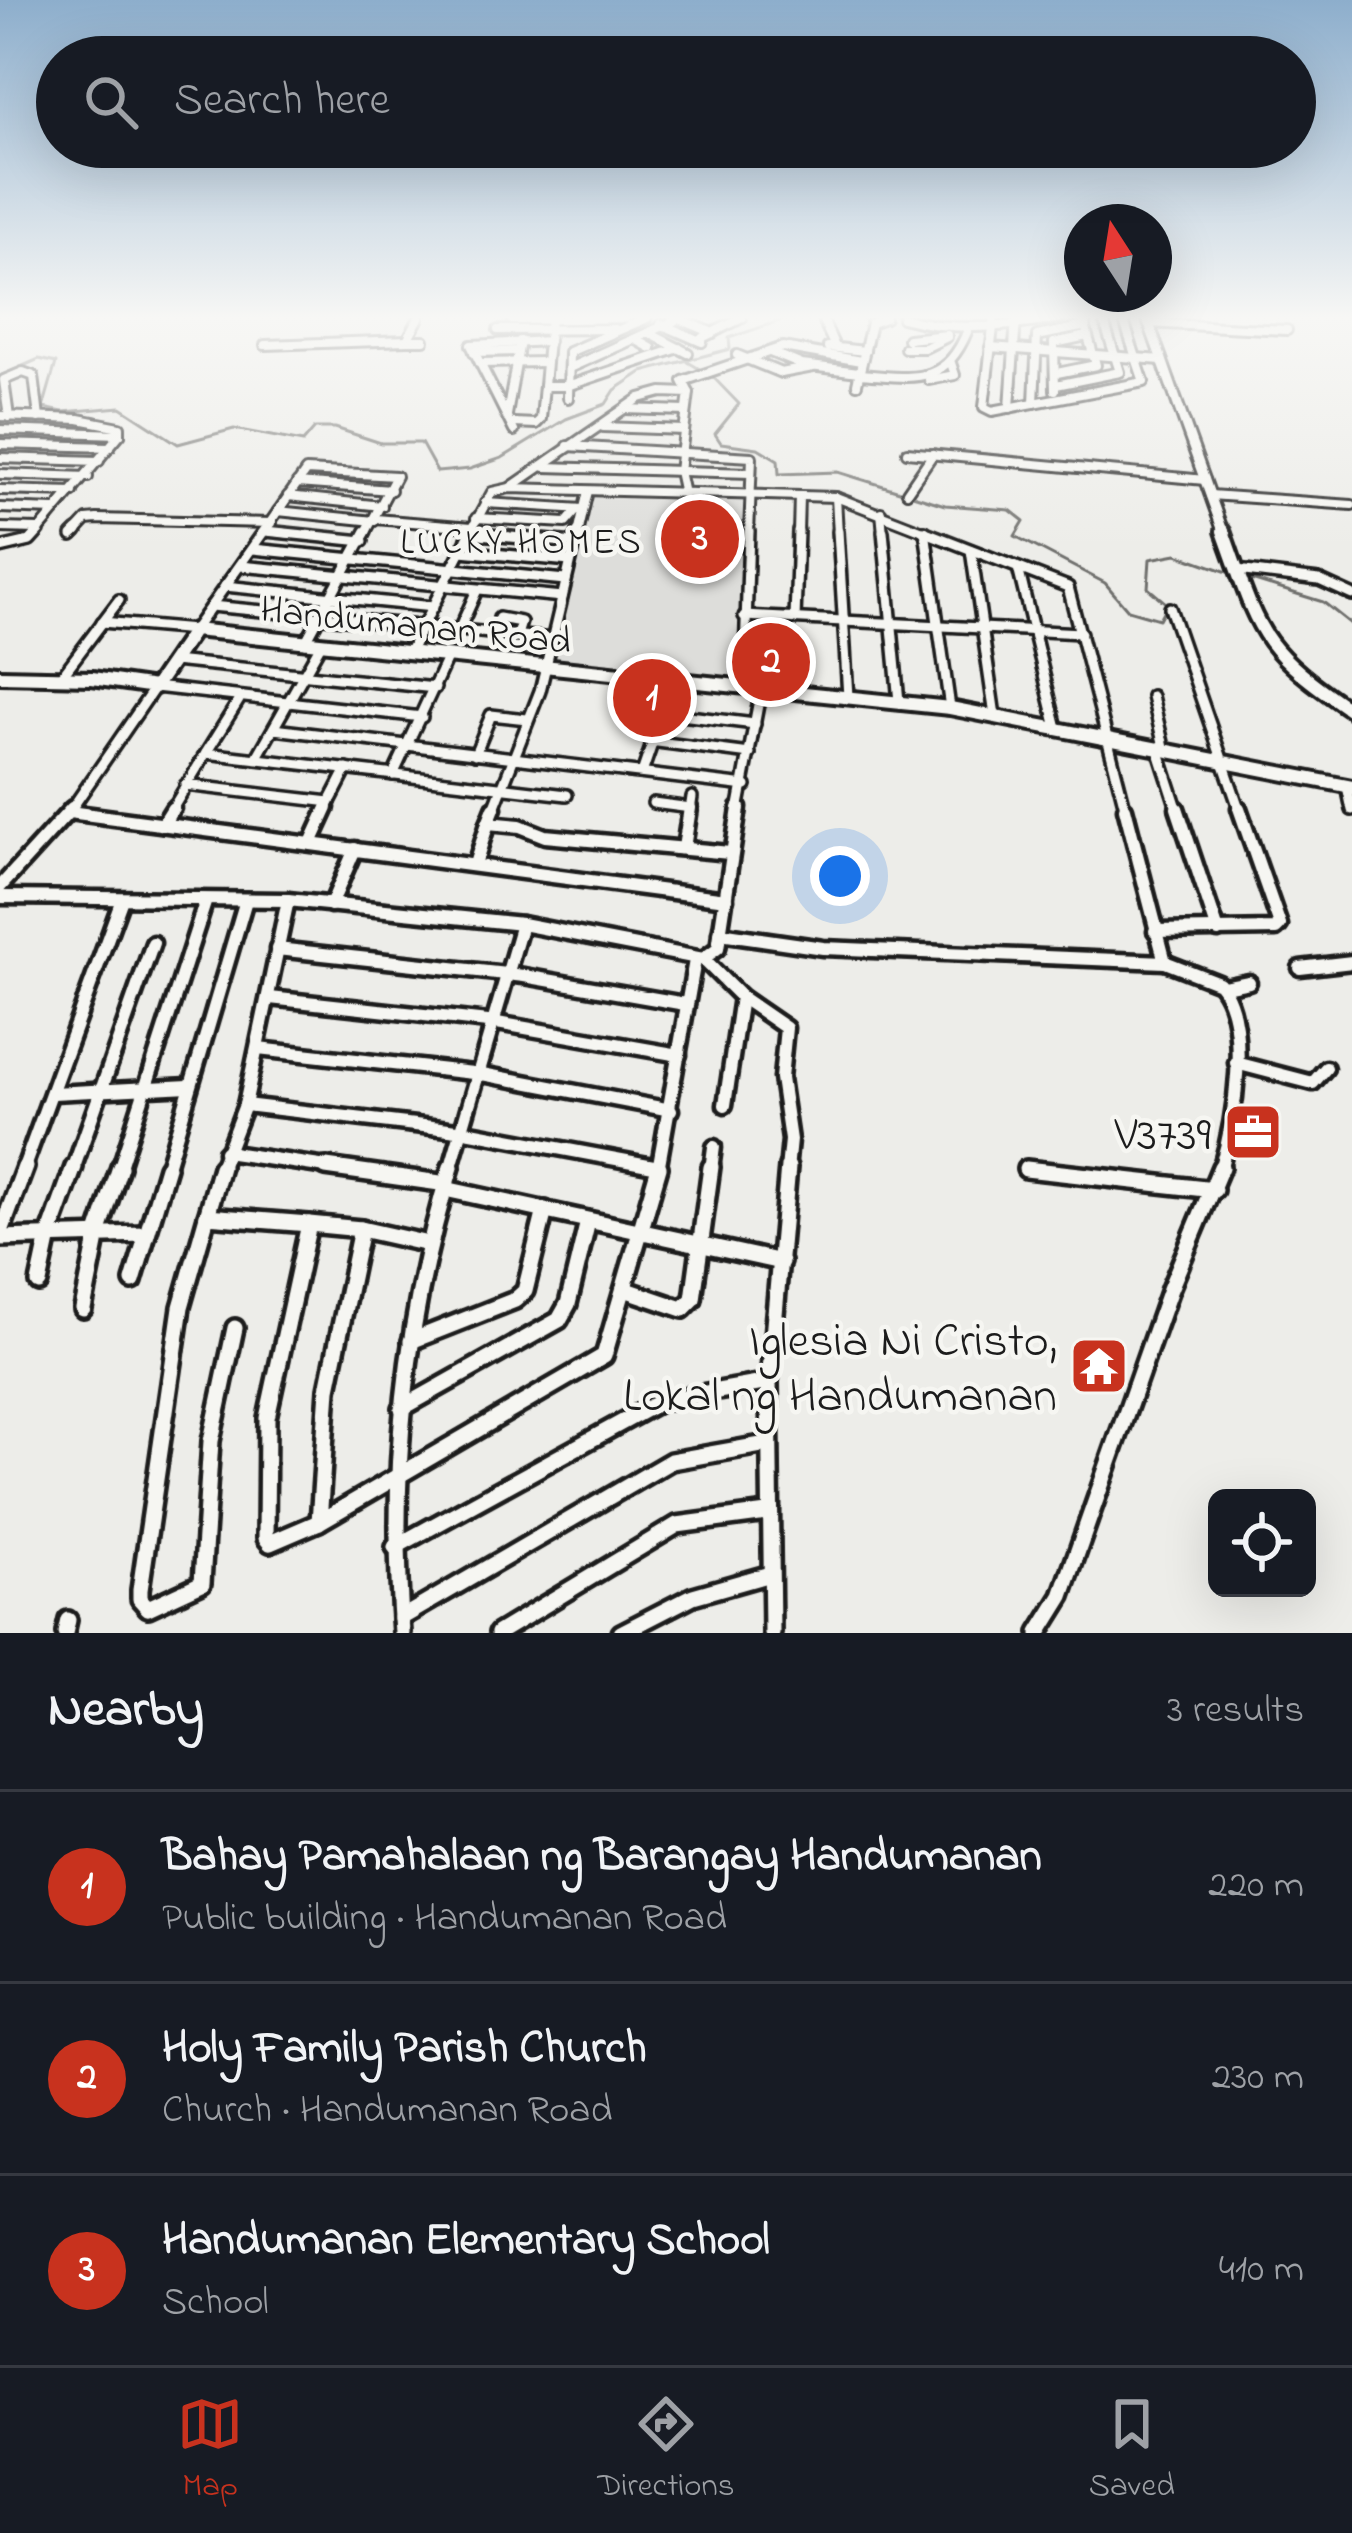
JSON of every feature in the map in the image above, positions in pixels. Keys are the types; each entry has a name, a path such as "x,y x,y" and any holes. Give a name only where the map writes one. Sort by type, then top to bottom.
{"street":[{"path":"39,394 39,418"},
{"path":"496,394 512,424"},
{"path":"512,424 513,394"},
{"path":"512,424 539,422 543,394"},
{"path":"510,488 652,394"},
{"path":"684,494 680,471 688,394"},
{"path":"988,394 987,410 1080,394"},
{"path":"1010,394 1010,407"},
{"path":"1034,394 1034,403"},
{"path":"1055,394 1055,399"},
{"path":"1174,394 1258,635 1280,659 1352,711"},
{"path":"625,409 686,411"},
{"path":"0,548 20,546 74,492 121,434 120,427 102,419 79,422 5,416"},
{"path":"600,427 684,430"},
{"path":"0,430 121,434"},
{"path":"0,443 110,447"},
{"path":"568,446 749,454 752,497 744,687"},
{"path":"907,452 1204,480"},
{"path":"907,492 933,454"},
{"path":"0,458 99,461"},
{"path":"542,466 751,473"},
{"path":"0,887 69,812 306,471 395,476 305,643"},
{"path":"0,474 88,476"},
{"path":"409,653 485,502 492,493 510,488 836,496 1068,587 1165,962"},
{"path":"0,490 74,492"},
{"path":"476,864 511,756 547,667 588,491"},
{"path":"1210,495 1352,505"},
{"path":"288,496 382,506"},
{"path":"795,619 800,496"},
{"path":"836,496 848,697"},
{"path":"485,502 581,509"},
{"path":"0,508 55,510"},
{"path":"278,511 472,526 566,523 581,509"},
{"path":"881,512 898,702"},
{"path":"72,536 87,520 97,518 269,527 363,541"},
{"path":"472,526 518,538 574,543"},
{"path":"0,528 38,529"},
{"path":"925,530 950,708"},
{"path":"512,555 518,538"},
{"path":"253,549 565,580"},
{"path":"971,550 995,716"},
{"path":"461,551 570,561"},
{"path":"241,566 562,597"},
{"path":"1018,568 1057,728"},
{"path":"1238,573 1319,580 1352,595"},
{"path":"225,586 433,607"},
{"path":"459,630 477,590"},
{"path":"61,676 118,600"},
{"path":"211,606 553,639"},
{"path":"1156,931 1276,929 1280,925 1170,608"},
{"path":"745,616 1081,633"},
{"path":"500,618 521,622 517,635"},
{"path":"103,622 194,630"},
{"name":"Handumanan Road","path":"194,630 950,708 1349,786"},
{"path":"256,757 321,644"},
{"path":"393,775 448,656"},
{"path":"173,661 434,688"},
{"path":"0,676 61,676 239,700 422,717"},
{"path":"642,773 674,680"},
{"path":"309,1224 267,1418 266,1538 278,1543 604,1356 627,1289 658,1167 685,1004 699,960 718,949 730,853 761,689"},
{"path":"1152,696 1161,750 1218,931"},
{"path":"163,824 239,700"},
{"path":"664,713 754,724"},
{"path":"475,754 491,715 527,719"},
{"path":"274,729 746,786"},
{"path":"650,741 750,754"},
{"path":"206,753 567,795"},
{"path":"311,844 347,769"},
{"path":"185,785 330,802"},
{"path":"1349,786 1352,810"},
{"path":"652,803 692,802 683,848"},
{"path":"69,812 726,899"},
{"path":"488,823 520,826 545,836 730,853"},
{"path":"331,905 355,849"},
{"path":"0,897 289,900 522,924 699,960 786,1028 781,1078 790,1140 767,1444 772,1633"},
{"path":"122,899 53,1093 4,1206 0,1236 145,1234"},
{"path":"83,1309 98,1234 206,899"},
{"path":"133,1281 246,900"},
{"path":"235,1328 212,1441 202,1583 148,1608 140,1599 140,1590 181,1307 225,1152 245,1105 289,900"},
{"path":"522,924 466,1131 428,1244 411,1341 395,1476 401,1625 671,1461 706,1450 767,1444"},
{"path":"720,933 823,948 1165,962 1224,987 1249,982"},
{"path":"39,1283 49,1236 153,943"},
{"path":"277,949 511,976 685,1004"},
{"path":"1300,968 1352,962"},
{"path":"1039,1633 1062,1596 1170,1289 1214,1190 1234,1123 1235,1013 1224,987"},
{"path":"270,998 497,1023 679,1054"},
{"path":"725,1105 742,998"},
{"path":"258,1049 482,1074 671,1110"},
{"path":"1236,1063 1313,1083 1326,1068"},
{"path":"53,1093 189,1086"},
{"path":"245,1105 466,1131 658,1167"},
{"path":"627,1289 688,1307 693,1299 714,1147"},
{"path":"225,1152 446,1186 641,1235 781,1262"},
{"path":"1026,1169 1214,1190"},
{"path":"411,1341 515,1300 525,1291 545,1210"},
{"path":"207,1216 362,1229 428,1244"},
{"path":"402,1408 560,1320 588,1221"},
{"path":"319,1522 328,1389 362,1229"},
{"path":"395,1546 661,1401 769,1382"},
{"path":"498,1633 677,1525 767,1513"},
{"path":"621,1633 661,1608 722,1583 770,1574"}],"shaded area":[{"path":"590,493 748,499 733,681 551,663"}],"waterway":[{"path":"47,394 43,408 63,412 121,407 178,444 234,429 303,442 315,428 335,428 381,443 421,443 437,472 470,469 502,458 566,419 606,404 612,394"},
{"path":"730,394 739,404 715,434 721,443 758,448 778,460 779,474 838,472 945,505 1010,510 1024,521 1015,536 1105,583 1128,610 1159,619 1167,604 1148,588 1150,559 1177,554 1236,575"},
{"path":"1245,578 1323,602 1352,625"}],"place":[{"name":"Handumanan Elementary School","path":"700,539"},
{"name":"Holy Family Parish Church","path":"771,662"},
{"name":"Bahay Pamahalaan ng Barangay Handumanan","path":"652,698"},
{"name":"V3739","path":"1253,1132"},
{"name":"Iglesia Ni Cristo, Lokal ng Handumanan","path":"1099,1366"}],"district":[{"name":"LUCKY HOMES","path":"522,540"}]}
